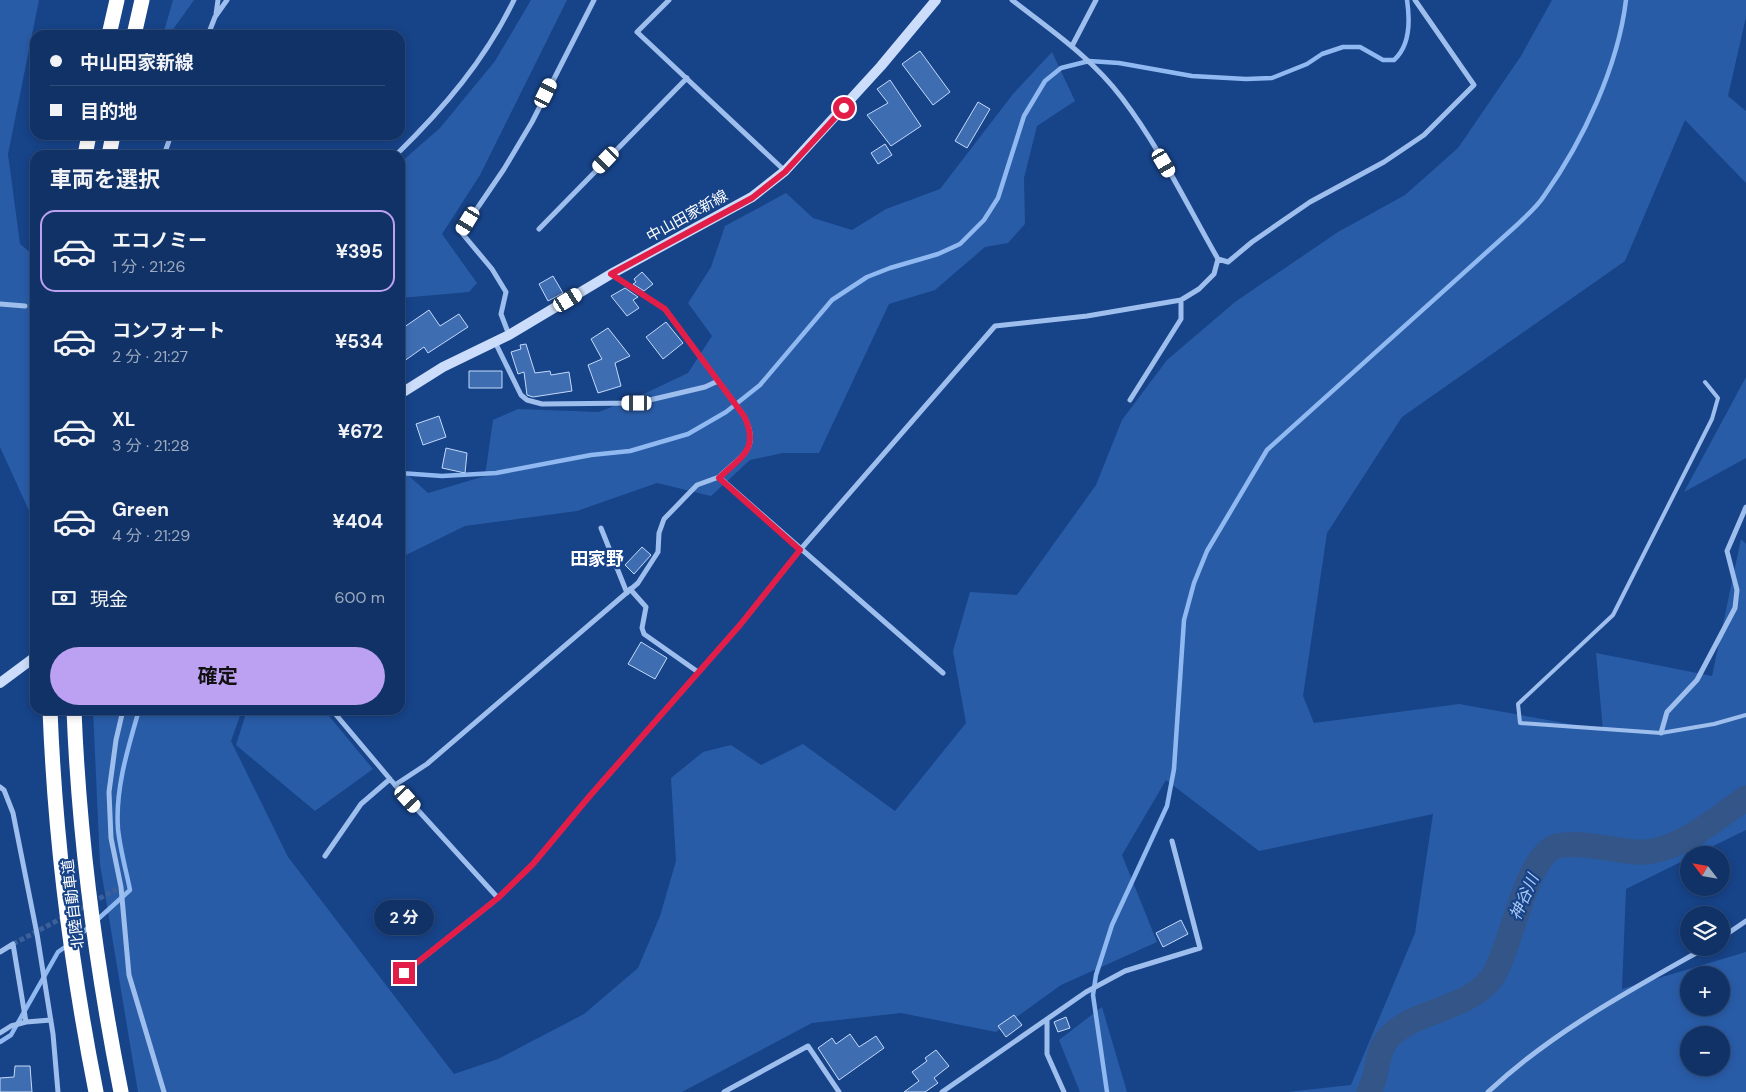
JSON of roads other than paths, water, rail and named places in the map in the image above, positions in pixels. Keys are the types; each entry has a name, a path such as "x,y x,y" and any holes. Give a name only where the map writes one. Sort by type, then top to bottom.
{"highway":[{"path":"110,30 117,0"},
{"path":"135,30 142,0"},
{"name":"北陸自動車道","path":"50,715 57,820 68,924 83,1027 96,1092"},
{"name":"北陸自動車道","path":"74,715 81,820 91,918 121,1092"}],"main road":[{"name":"中山田家新線","path":"405,391 443,367 509,335 611,274 752,198 785,172 881,66 936,0"},
{"path":"0,683 30,660"}],"street":[{"path":"210,30 215,17 218,0"},
{"path":"215,17 227,0"},
{"path":"401,150 439,113 497,36 514,0"},
{"path":"509,335 501,314 506,292 492,269 461,232 532,122 594,0"},
{"path":"669,0 637,32 688,78 785,172"},
{"path":"1012,0 1072,46 1122,98 1143,129 1218,259 1228,262 1252,242 1310,202 1384,162 1424,135 1474,85 1415,0"},
{"path":"1072,46 1096,0"},
{"path":"539,228 688,78"},
{"path":"404,973 498,898 533,864 800,550 995,326 1087,316 1181,300 1199,289 1214,274 1218,259"},
{"path":"395,785 427,764 638,583 658,552 659,533 664,519 698,485 719,478 748,449 752,432 744,416 665,309 611,274"},
{"path":"1130,400 1181,319 1181,300"},
{"path":"0,304 24,306"},
{"path":"495,342 521,395 527,400 542,404 637,403 705,387 718,381"},
{"path":"719,478 943,673"},
{"path":"1660,733 1668,712 1697,680 1736,608 1737,590 1727,552 1746,507"},
{"path":"601,528 628,591 646,607 642,628 644,634 698,672"},
{"path":"122,715 116,740 109,792 111,838 121,888 129,975 164,1092"},
{"path":"336,715 395,785 498,898"},
{"path":"325,856 361,804 390,779"},
{"path":"0,787 4,790 13,813 51,1020 58,1092"},
{"path":"942,1092 1086,992 1125,971 1200,948 1172,841"},
{"path":"1730,932 1746,921"},
{"path":"0,952 13,944 26,1022"},
{"path":"1488,1092 1513,1068 1596,1010 1691,956"},
{"path":"0,1033 11,1026 26,1022 51,1020"},
{"path":"1047,1020 1048,1054 1064,1092"},
{"path":"724,1092 808,1046 839,1092"}],"lane":[{"path":"1705,382 1718,398 1712,419 1612,615 1518,704 1520,723 1660,733 1714,724 1746,715"}],"waterway":[{"path":"405,473 442,476 496,473 591,455 630,451 688,434 726,412 760,385 832,300 867,277 938,254 960,244 984,220 998,198 1024,116 1045,81 1061,68 1089,61 1119,63 1192,76 1246,79 1272,78 1307,64 1322,54 1343,47 1360,47 1383,60 1394,60 1403,48 1408,32 1407,0"},
{"path":"1107,1092 1093,995 1096,975 1112,925 1167,806 1174,769 1184,620 1194,583 1207,551 1267,450 1518,224 1541,200 1572,152 1597,102 1615,51 1626,0"},
{"path":"97,920 130,890 118,829 118,799 123,769 138,715"},
{"name":"神谷川","path":"1369,1092 1379,1056 1390,1036 1415,1020 1470,996 1483,987 1493,976 1500,963 1528,884 1536,866 1546,853 1557,846 1567,845 1586,845 1636,852 1666,848 1694,834 1746,798"},
{"path":"74,940 89,927"},
{"path":"0,1042 11,1035 58,952 68,945"}],"tunnel":[{"path":"25,306 30,306"},
{"path":"13,944 121,887"}],"district":[{"name":"田家野","path":"597,559"}]}
